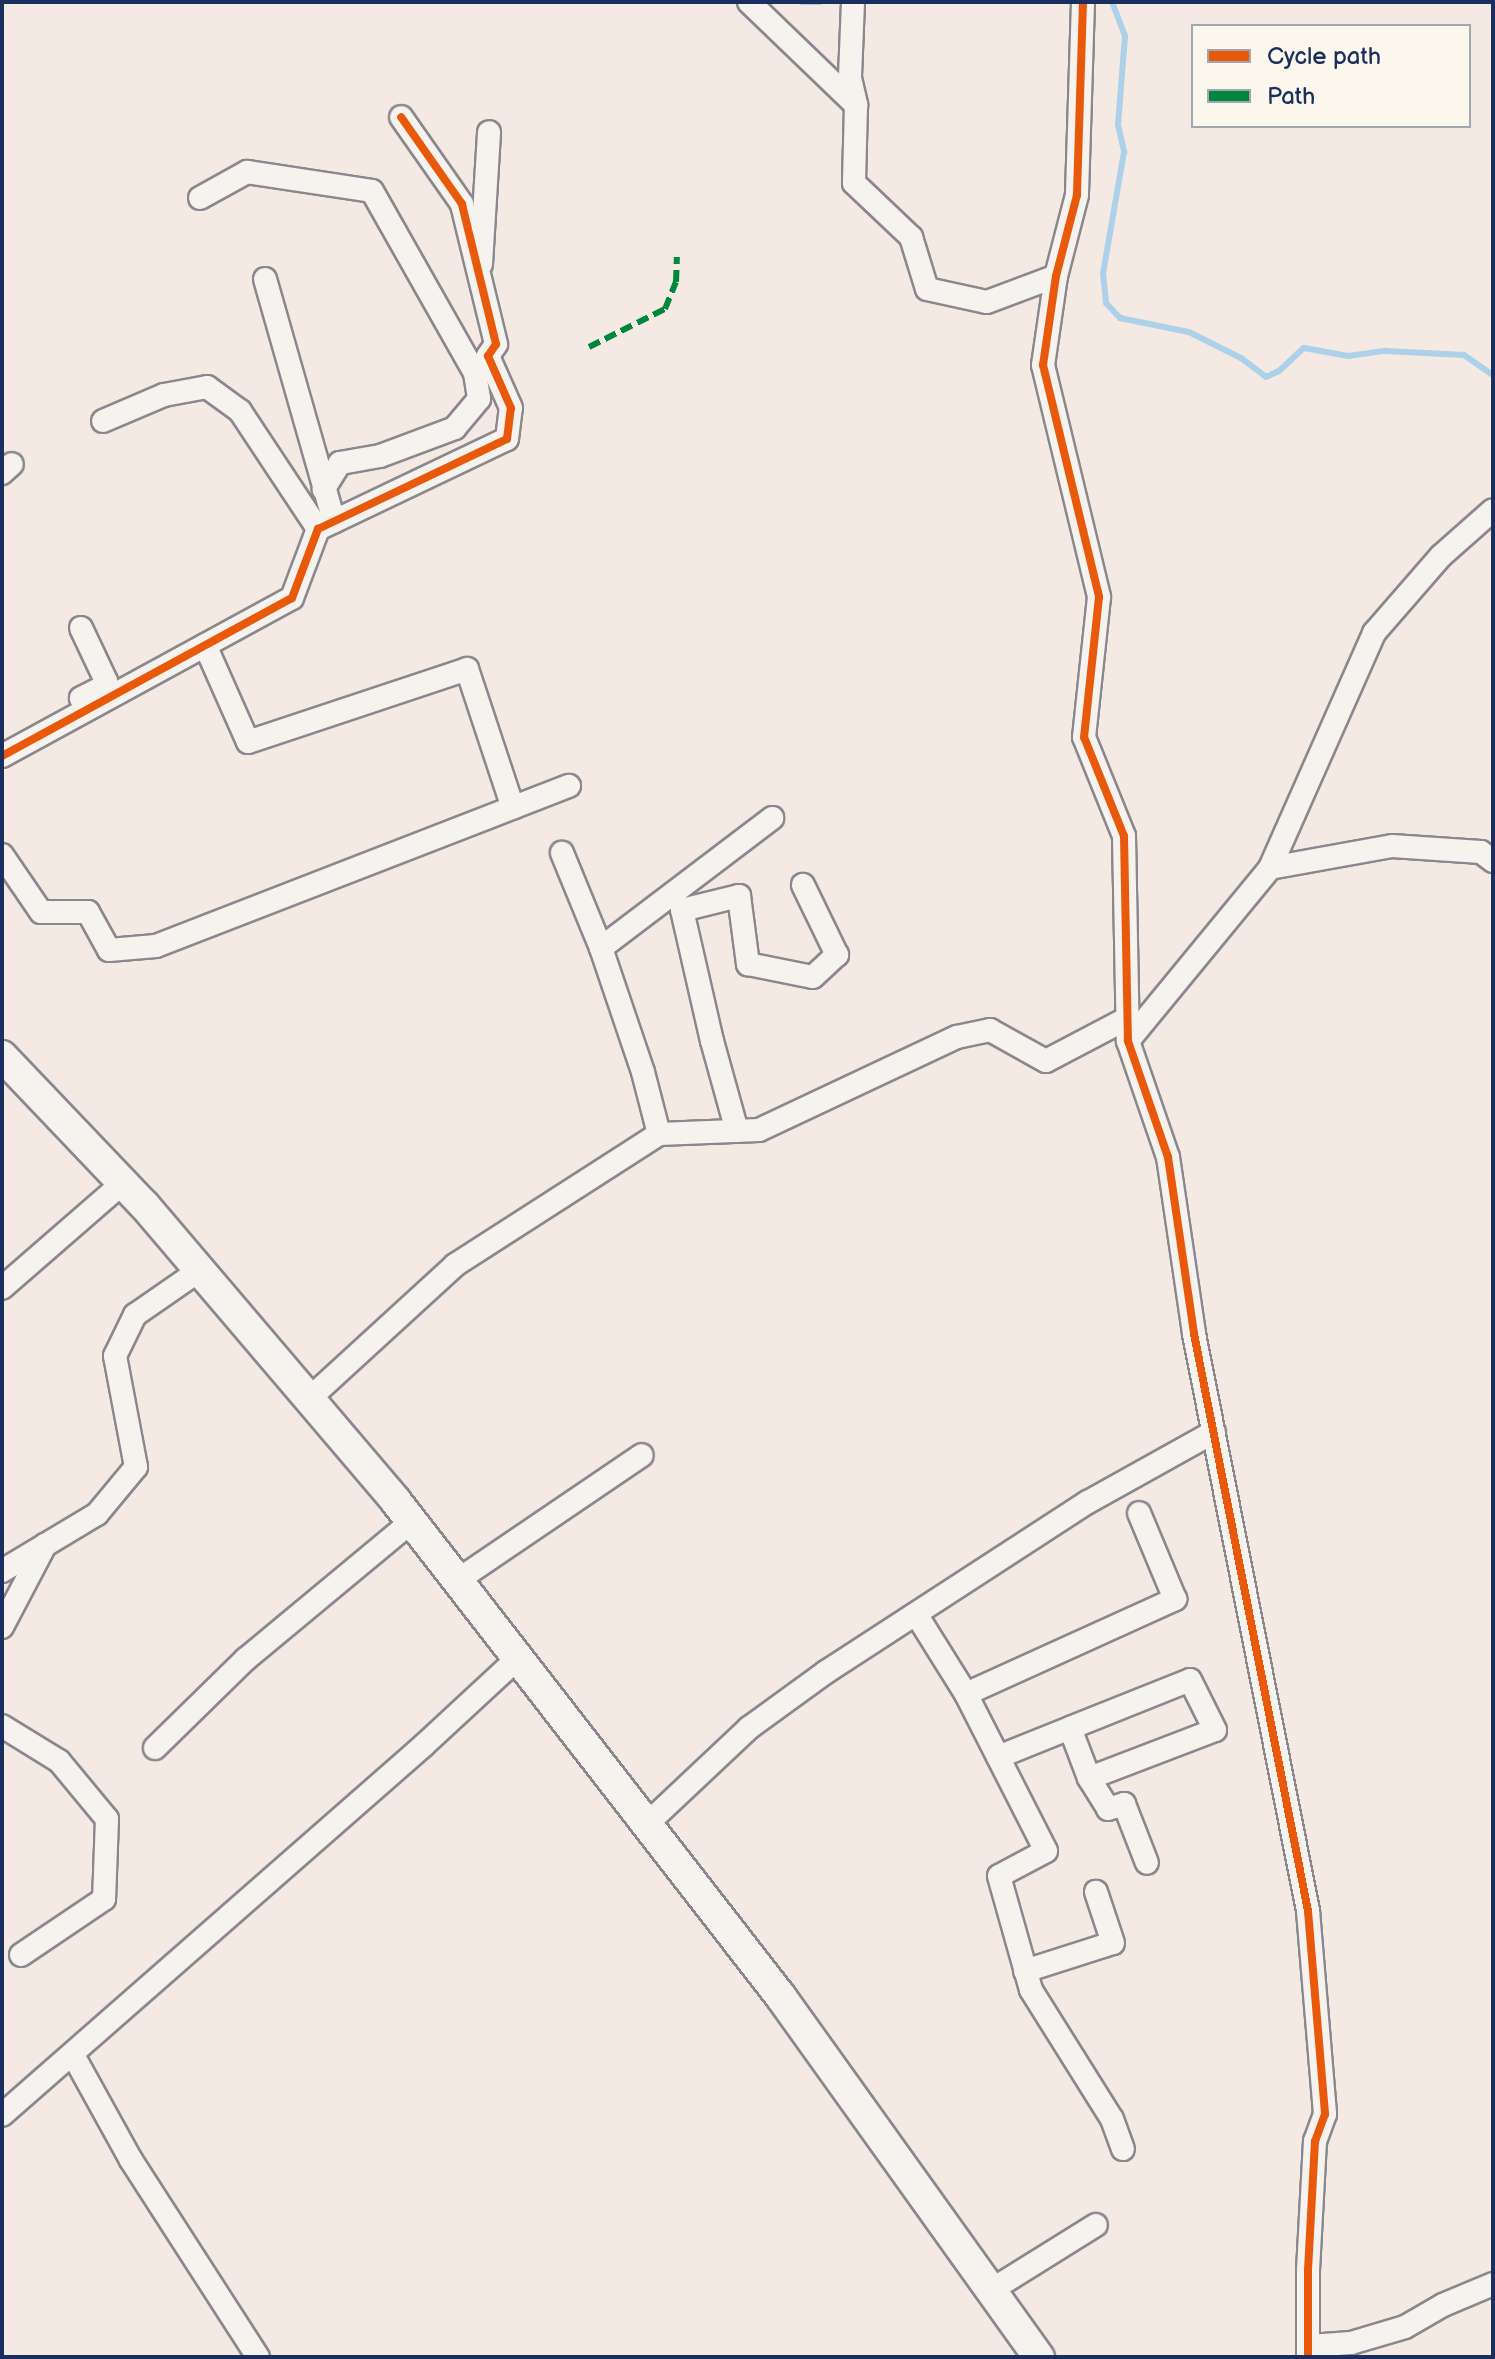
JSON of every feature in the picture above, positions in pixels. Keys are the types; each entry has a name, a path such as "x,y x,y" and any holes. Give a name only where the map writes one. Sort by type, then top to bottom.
{"main road":[{"path":"2,1056 123,1183 200,1270 458,1580 781,1997 1039,2357"}],"street":[{"path":"749,2 856,105"},
{"path":"853,2 850,78 856,105 854,183 911,237 927,289 987,302 1056,276"},
{"path":"1083,2 1077,195 1056,276 1043,365 1099,597 1084,737 1124,836 1128,1041 1168,1157 1194,1334 1308,1911 1325,2114 1315,2141 1308,2270 1308,2351 1351,2343 1405,2327 1443,2305 1493,2284"},
{"path":"326,525 507,439 511,408 488,356 496,344 462,204 401,117"},
{"path":"479,284 488,192 489,132"},
{"path":"200,198 247,172 372,191 475,373 479,399 455,428 380,456 340,463 324,489"},
{"path":"2,756 292,598 326,525 324,489 265,279"},
{"path":"103,421 164,395 207,387 240,411 326,525"},
{"path":"1128,1041 1270,868 1374,633 1441,556 1493,510"},
{"path":"2,740 103,687 106,681 81,628"},
{"path":"205,645 248,742 467,669 513,808"},
{"path":"2,855 41,912 88,912 109,950 156,946 569,786"},
{"path":"601,948 772,818"},
{"path":"1270,868 1392,846 1481,852 1493,861"},
{"path":"562,853 601,948 643,1072 659,1134"},
{"path":"737,1131 712,1041 682,910 739,896 748,964 813,977 837,955 803,885"},
{"path":"309,1399 455,1265 659,1134 759,1130 957,1037 990,1030 1046,1061 1128,1018"},
{"path":"2,1288 123,1183"},
{"path":"2,1571 97,1514 136,1467 115,1356 135,1315 200,1270"},
{"path":"647,1824 749,1728 1088,1502 1214,1432"},
{"path":"458,1580 642,1455"},
{"path":"966,1694 1175,1599 1139,1513"},
{"path":"155,1748 246,1659 411,1522"},
{"path":"2,1627 45,1545"},
{"path":"916,1614 966,1694 1046,1851 999,1876 1031,1990 1112,2119 1123,2149"},
{"path":"2,2115 518,1658"},
{"path":"998,1757 1190,1680 1215,1730 1089,1778"},
{"path":"2,1726 59,1761 107,1819 104,1899 21,1955"},
{"path":"1070,1728 1089,1778 1108,1809 1124,1804 1147,1863"},
{"path":"1025,1971 1113,1943 1096,1892"},
{"path":"73,2055 131,2160 258,2357"},
{"path":"993,2289 1096,2225"}],"waterway":[{"path":"802,2 820,2"},
{"path":"1112,2 1125,36 1118,125 1124,152 1103,273 1106,303 1120,318 1189,332 1241,358 1266,377 1279,371 1304,348 1348,356 1385,351 1464,355 1493,375"}],"marked path":[{"path":"589,347 665,309 676,282 677,257"}],"cycle path":[{"path":"1083,2 1077,195 1056,276 1043,365 1099,597 1084,737 1124,836 1128,1041 1168,1157 1194,1334 1308,1911 1325,2114 1315,2141 1308,2270 1308,2357"},
{"path":"2,756 292,598 318,529 507,439 511,408 488,356 496,344 462,204 401,117"}]}
